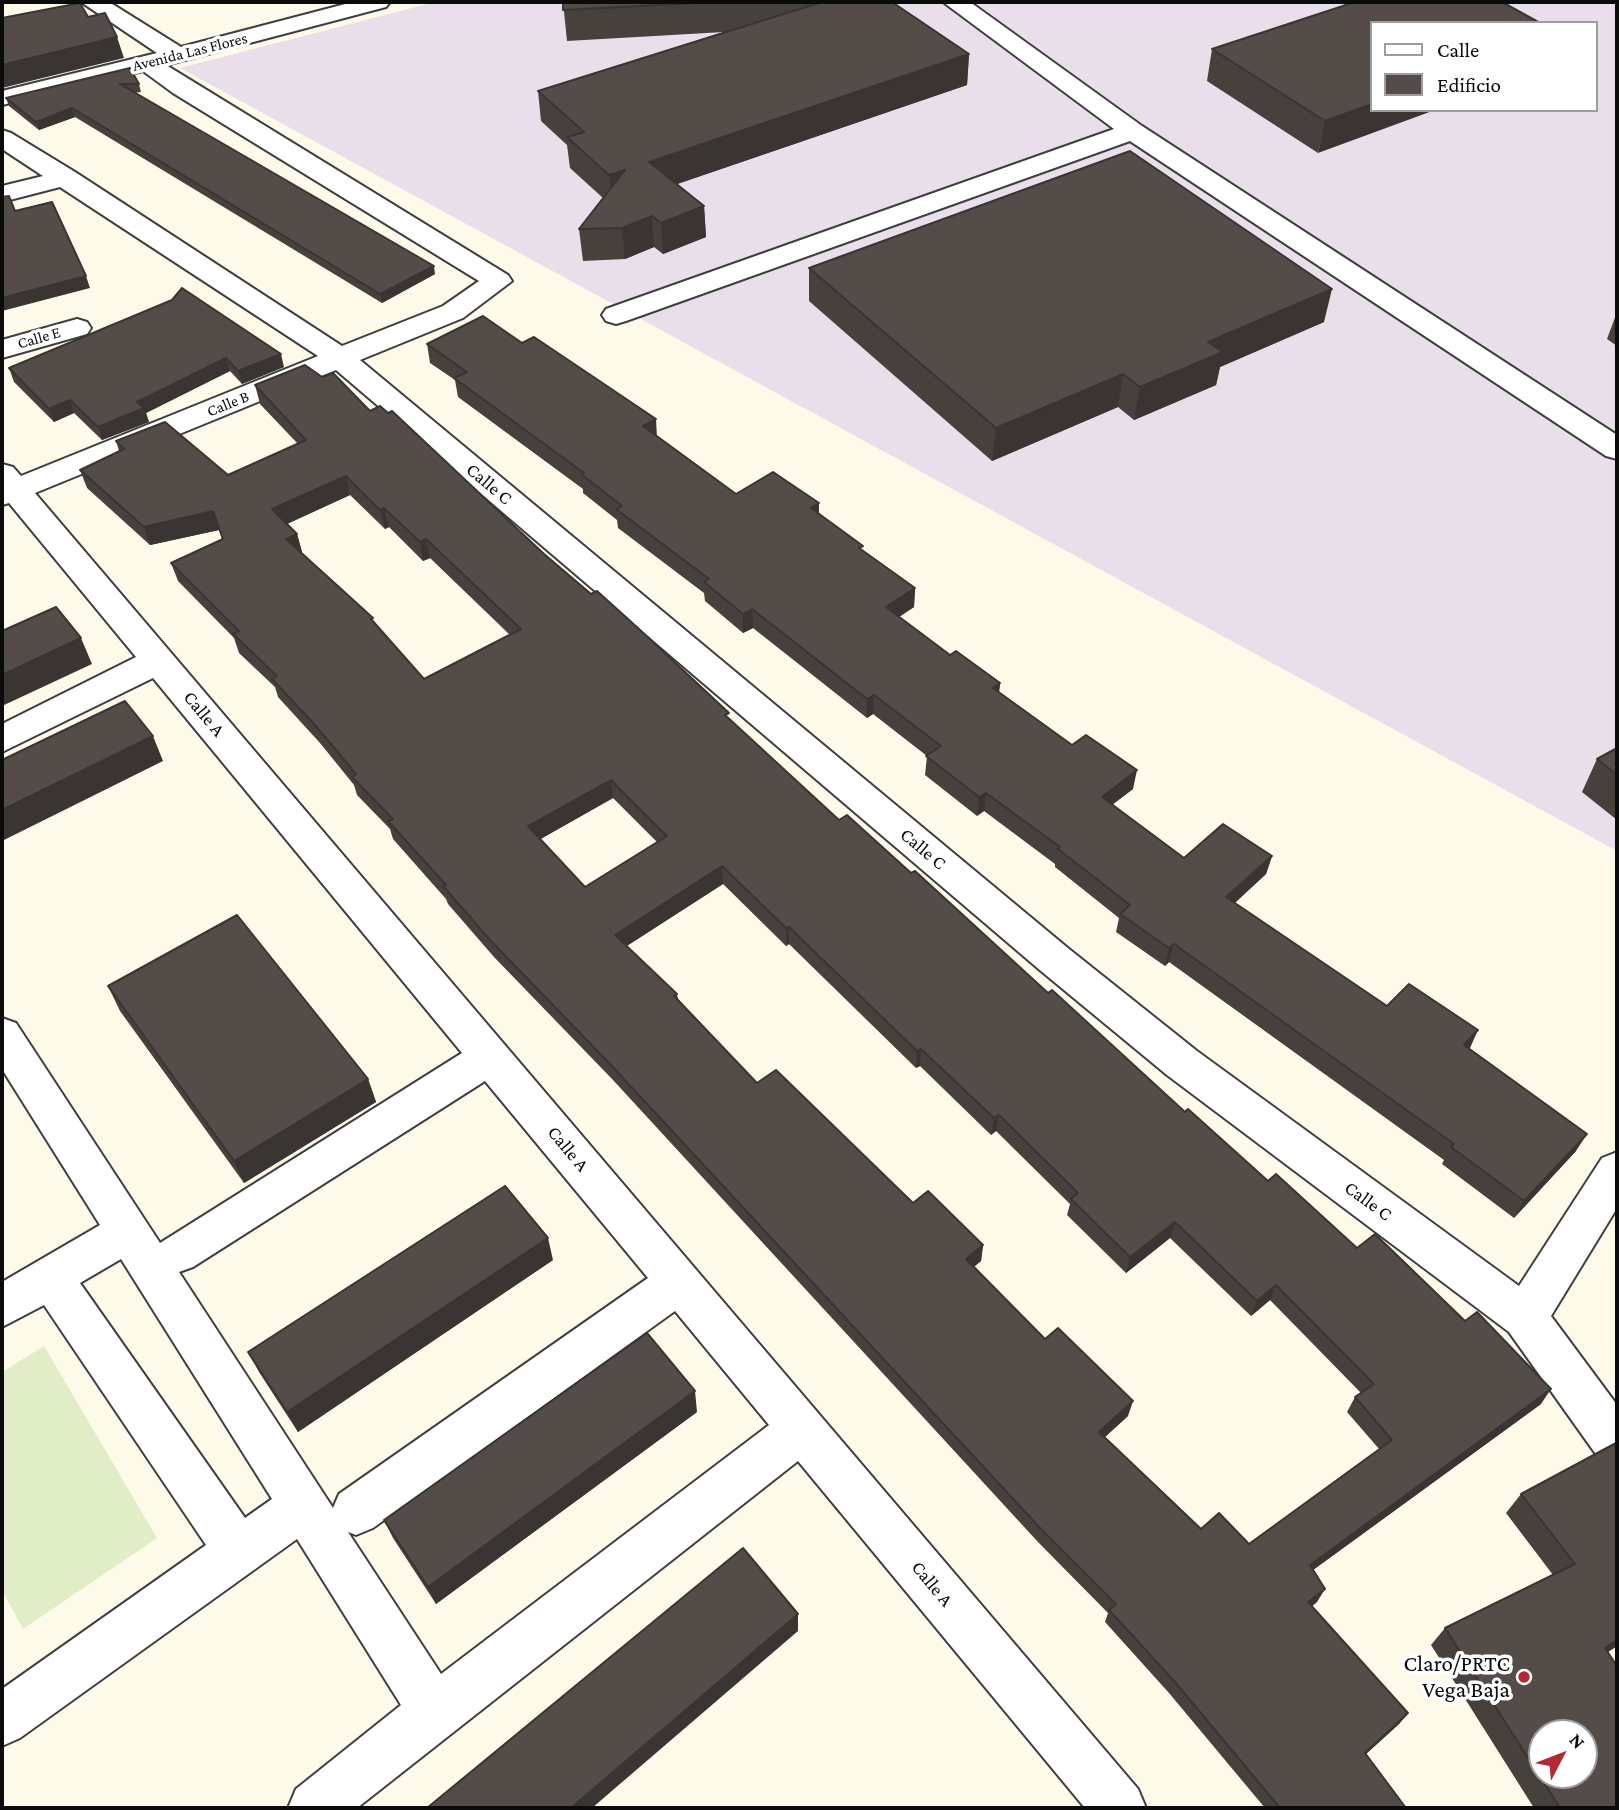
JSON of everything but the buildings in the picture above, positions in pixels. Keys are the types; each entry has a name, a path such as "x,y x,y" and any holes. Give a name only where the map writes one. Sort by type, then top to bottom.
{"street":[{"path":"93,2 176,55"},
{"name":"Avenida Las Flores","path":"2,98 378,2"},
{"path":"955,2 1133,131 1617,449"},
{"name":"Calle B","path":"7,486 453,312 498,281 182,88 146,62"},
{"path":"616,315 1133,131"},
{"name":"Calle C","path":"2,138 340,358 1150,1037 1525,1317 1617,1444"},
{"path":"2,194 66,178"},
{"name":"Calle E","path":"2,349 76,328"},
{"name":"Calle A","path":"7,486 159,660 1119,1808"},
{"path":"2,739 159,660"},
{"path":"2,1035 435,1712"},
{"path":"177,1253 491,1056"},
{"path":"1525,1317 1617,1171"},
{"path":"2,1306 128,1232"},
{"path":"50,1277 239,1551"},
{"path":"356,1511 679,1282"},
{"path":"315,1808 802,1429"},
{"path":"2,1720 303,1505"}],"shaded area":[{"path":"435,2 1617,2 1617,851 180,68"}],"green space":[{"path":"44,1346 157,1538 23,1629 2,1590 2,1372"}],"place":[{"name":"Claro/PRTC Vega Baja","path":"1524,1677"}]}
